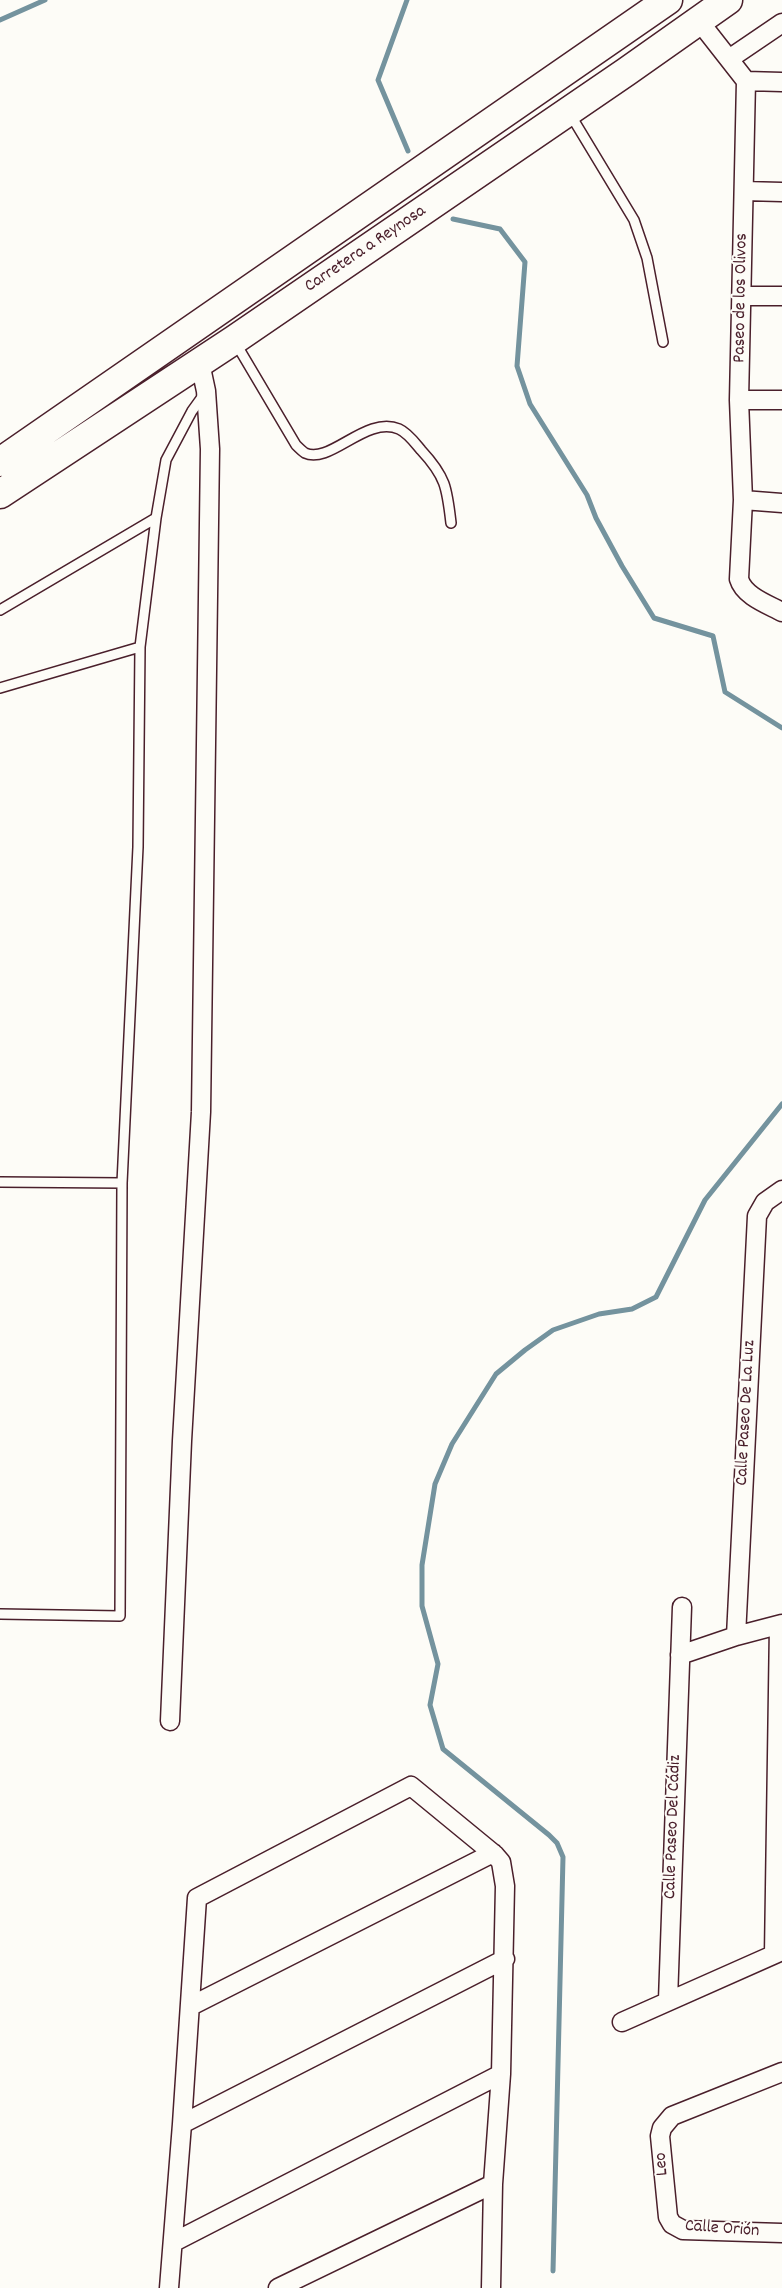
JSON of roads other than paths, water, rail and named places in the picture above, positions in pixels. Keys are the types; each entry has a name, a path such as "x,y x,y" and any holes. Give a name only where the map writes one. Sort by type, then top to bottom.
{"main road":[{"name":"Carretera a Reynosa","path":"0,494 200,363 569,112 701,11 728,0"},
{"name":"Carretera a Reynosa","path":"0,462 39,437 654,4"},
{"path":"654,4 701,11"},
{"path":"0,474 28,455 39,437"}],"street":[{"path":"701,11 729,59 746,81 782,82"},
{"path":"729,59 782,23"},
{"name":"Paseo de los Olivos","path":"746,81 739,400 743,500 738,579 744,589 782,612"},
{"path":"744,191 782,192"},
{"path":"742,296 782,296"},
{"path":"170,1721 182,1442 201,1112 210,450 206,391 200,363"},
{"path":"739,400 782,400"},
{"path":"743,500 782,503"},
{"name":"Calle Paseo De La Luz","path":"736,1636 757,1216 760,1208 777,1193"},
{"name":"Calle Paseo Del Cádiz","path":"668,2000 682,1607"},
{"path":"622,2022 778,1952 780,1624 736,1636 680,1655"},
{"path":"169,2288 191,2006 197,1898 411,1786 493,1853 500,1862 505,1886 505,1960 501,2074 493,2184 491,2288"},
{"path":"191,2006 493,1853"},
{"path":"182,2124 505,1960"},
{"name":"Leo","path":"668,2217 660,2136 662,2128 672,2116 782,2072"},
{"path":"174,2242 501,2074"},
{"path":"278,2288 493,2184"},
{"name":"Calle Orión","path":"668,2217 672,2224 683,2230 782,2233"}],"lane":[{"path":"569,112 634,220 647,258 663,342"},
{"path":"234,340 296,445 305,453 325,452 375,428 388,426 400,430 434,464 447,489 450,523"},
{"path":"0,1614 120,1616 122,1183 138,847 140,647 156,518 169,453 206,391"},
{"path":"0,610 156,518"},
{"path":"0,688 140,647"},
{"path":"0,1182 122,1183"}],"waterway":[{"path":"0,20 45,0"},
{"path":"407,0 378,80 408,151"},
{"path":"453,219 500,229 525,262 517,366 530,404 587,495 596,518 622,566 654,618 713,636 725,692 782,728"},
{"path":"553,2271 563,1857 557,1843 549,1835 443,1749 430,1705 438,1664 422,1606 422,1565 435,1484 452,1444 496,1374 553,1330 599,1314 632,1309 656,1297 705,1200 782,1104"}]}
